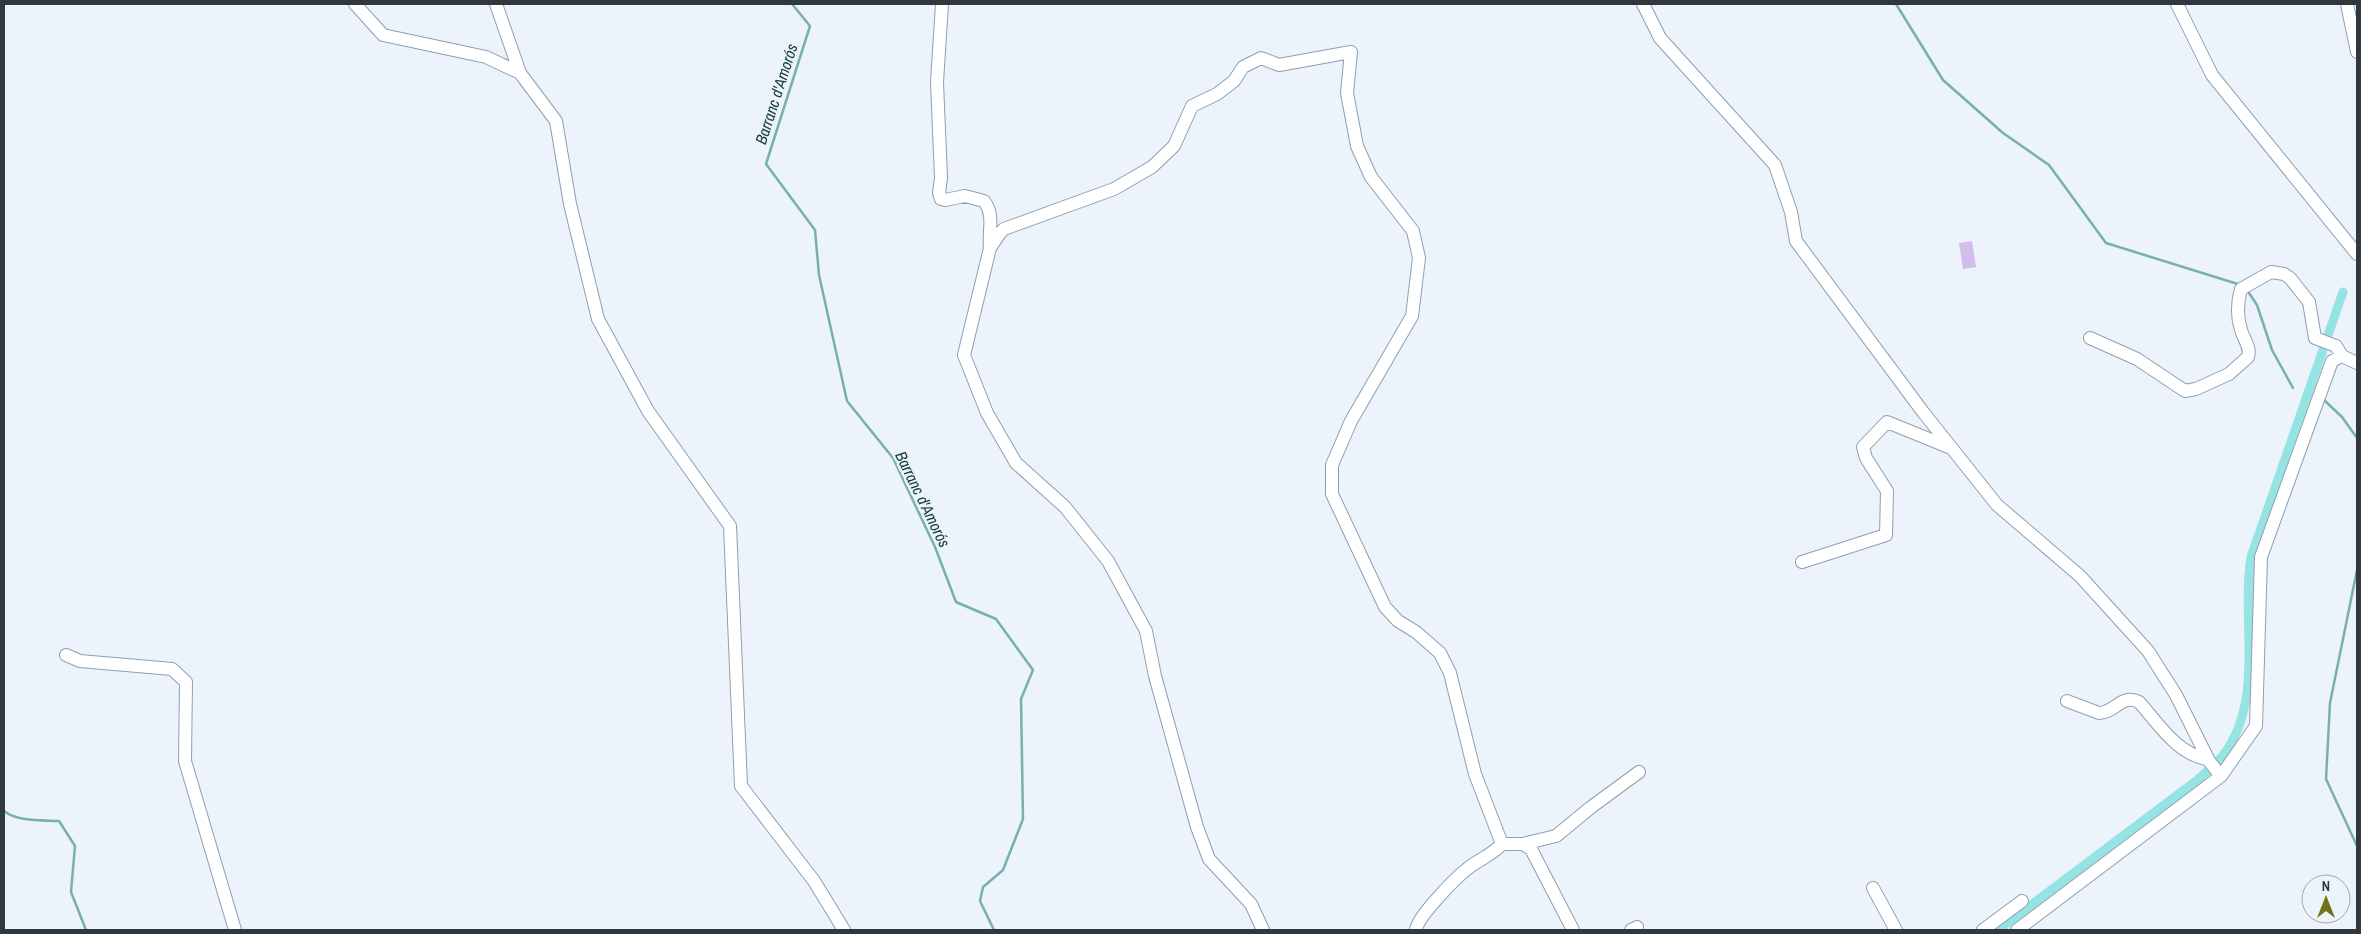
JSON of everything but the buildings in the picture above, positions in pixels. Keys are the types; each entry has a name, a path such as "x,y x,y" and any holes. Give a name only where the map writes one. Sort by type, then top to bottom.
{"street":[{"path":"356,4 383,35 486,57 520,73"},
{"path":"496,4 520,73 556,121 570,204 598,320 648,412 730,526 741,786 814,881 844,930"},
{"path":"942,4 937,82 940,197 945,200 964,196 984,201 990,211 991,219 990,248 964,355 988,413 1016,463 1065,507 1102,553 1146,631 1155,676 1197,827 1209,859 1250,904 1263,930"},
{"path":"1643,4 1660,38 1775,165 1791,212 1796,241 1996,505 2080,576 2148,651 2176,695 2208,760 2221,776"},
{"path":"2177,4 2212,75 2357,254"},
{"path":"2347,4 2357,52"},
{"path":"990,248 1004,230 1114,189 1152,167 1174,146 1192,106 1217,94 1234,81 1243,67 1261,58 1279,65 1299,63 1351,52 1347,93 1356,146 1371,177 1413,231 1419,258 1412,316 1351,421 1332,465 1332,494 1386,607 1398,621 1416,632 1440,653 1450,673 1475,774 1502,844"},
{"path":"2090,338 2136,359 2179,388 2190,391 2229,374 2248,357 2249,347 2240,328 2238,315 2240,289 2264,274 2271,272 2284,274 2290,278 2306,297 2310,308 2315,338 2357,363"},
{"path":"2017,930 2221,776 2256,726 2261,558 2332,360 2339,351"},
{"path":"1802,562 1886,535 1887,490 1866,458 1863,447 1887,422 1952,449"},
{"path":"66,655 80,661 172,669 186,682 185,762 235,930"},
{"path":"2067,701 2099,713 2104,713 2124,700 2134,699 2139,702 2175,743 2208,760"},
{"path":"1416,930 1417,924 1426,910 1470,866 1496,851 1502,844 1523,844 1556,836 1639,772"},
{"path":"1523,844 1531,849 1574,930"},
{"path":"1873,888 1896,930"},
{"path":"1983,930 2022,901"}],"shaded area":[{"path":"1972,241 1976,267 1963,269 1959,243"}],"waterway":[{"name":"Barranc d'Amorós","path":"792,4 810,26 766,164 815,230 819,275 847,401 893,458 935,547 956,602 996,619 1033,670 1021,699 1023,819 1003,870 983,887 980,901 994,930"},
{"path":"1896,4 1943,80 2003,133 2049,165 2106,243 2241,285"},
{"path":"2247,290 2257,305 2272,350 2293,388"},
{"path":"1998,930 2197,780 2227,750 2238,728 2245,705 2248,681 2248,606 2251,557 2343,292"},
{"path":"2324,400 2342,417 2357,438"},
{"path":"2357,570 2330,703 2326,779 2357,846"},
{"path":"4,811 23,819 59,821 75,846 71,892 86,930"}]}
